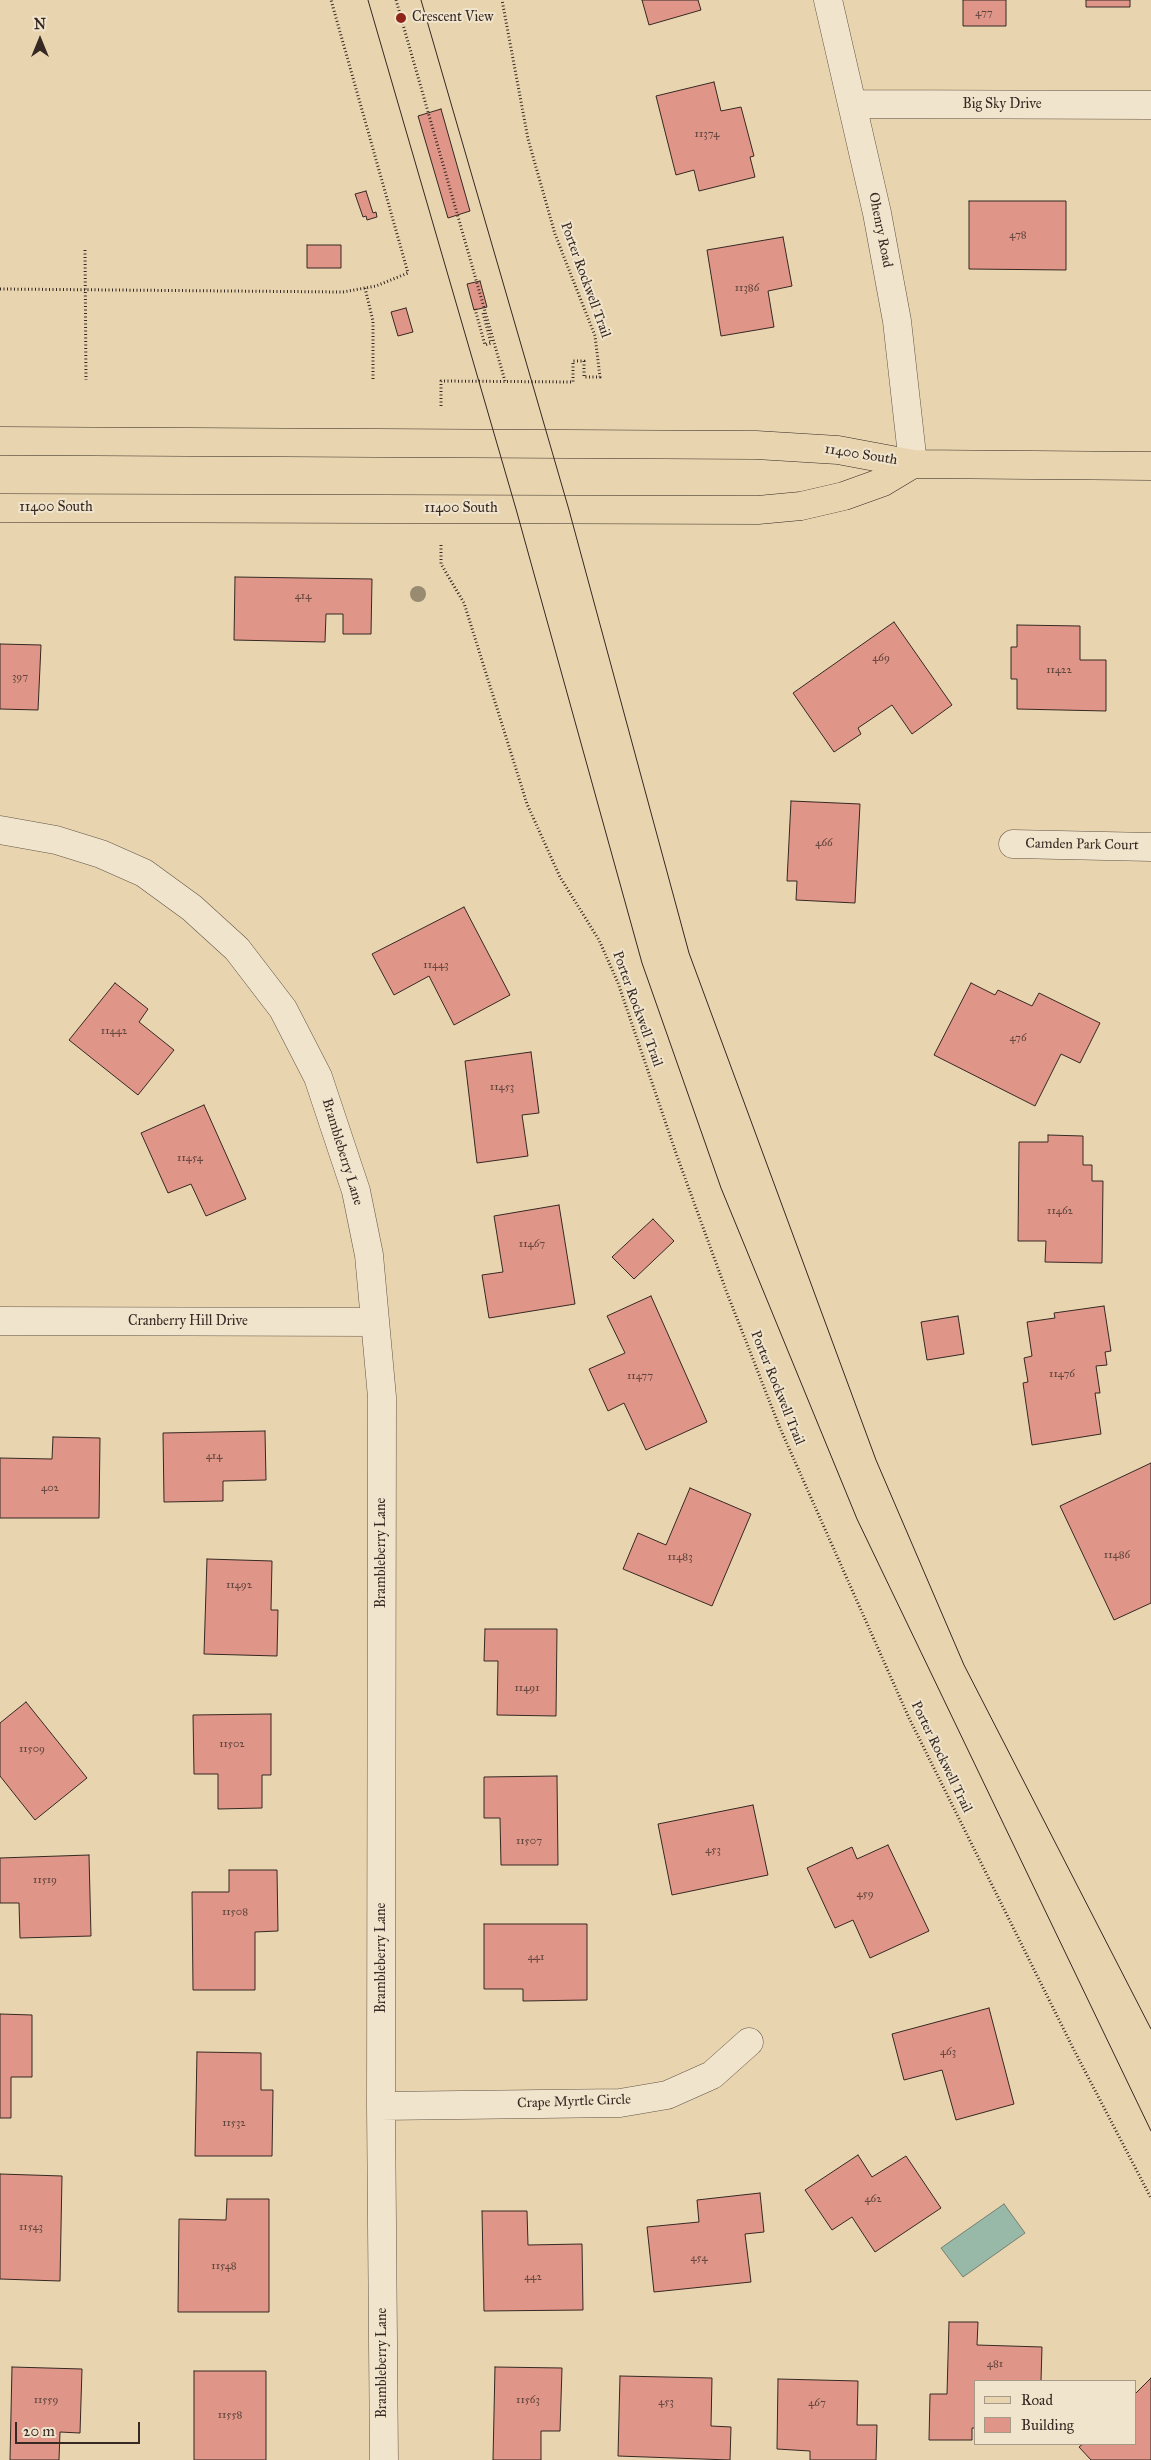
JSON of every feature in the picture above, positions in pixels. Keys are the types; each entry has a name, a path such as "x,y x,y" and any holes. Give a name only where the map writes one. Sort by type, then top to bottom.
{"main road":[{"name":"11400 South","path":"0,441 756,445 838,450 913,464 1151,466"},
{"name":"11400 South","path":"0,508 758,510 802,506 844,496 882,482 913,464"}],"street":[{"name":"Ohenry Road","path":"828,0 877,213 897,321 913,464"},
{"name":"Big Sky Drive","path":"853,104 1151,105"},
{"name":"Brambleberry Lane","path":"0,830 56,840 101,854 144,873 192,908 237,949 283,1009 318,1077 356,1191 369,1255 382,1397 381,2106 384,2460"},
{"name":"Camden Park Court","path":"1013,844 1151,847"},
{"name":"Cranberry Hill Drive","path":"0,1321 375,1322"},
{"name":"Crape Myrtle Circle","path":"381,2106 620,2103 668,2095 712,2075 748,2042"}],"path":[{"path":"0,289 343,292 365,288 408,273 331,0"},
{"path":"396,0 505,382"},
{"name":"Porter Rockwell Trail","path":"441,382 573,382 573,361 584,361 584,377 600,377 595,336 555,234 528,139 502,0"},
{"path":"85,250 86,380"},
{"path":"365,288 373,321 374,381"},
{"path":"475,309 485,345 491,343 483,314 485,313"},
{"name":"Porter Rockwell Trail","path":"441,564 464,603 526,804 560,877 599,940 618,983 727,1292 780,1428 839,1565 909,1718 1151,2198"}],"shaded area":[{"path":"1004,2204 1025,2233 963,2277 941,2248"}],"building":[{"path":"642,0 698,0 701,10 649,25"},
{"path":"963,0 1006,0 1006,26 963,26"},
{"path":"1086,0 1130,0 1130,7 1086,7"},
{"path":"714,82 721,111 741,107 754,156 750,157 755,177 699,191 694,170 676,175 656,96"},
{"path":"441,109 470,211 448,218 418,116"},
{"path":"366,191 373,213 376,212 377,217 367,220 366,216 363,217 355,194"},
{"path":"969,201 1066,201 1066,270 969,269"},
{"path":"783,237 792,286 768,291 774,327 721,336 707,250"},
{"path":"307,245 341,245 341,268 307,268"},
{"path":"480,281 487,307 474,310 467,284"},
{"path":"406,308 413,332 398,336 391,312"},
{"path":"235,577 372,579 371,634 343,634 343,614 326,614 325,642 234,640"},
{"path":"894,622 952,705 912,734 892,705 858,728 861,734 834,752 793,693"},
{"path":"1017,625 1080,626 1080,660 1106,660 1106,711 1017,709 1017,679 1011,679 1011,647 1017,647"},
{"path":"0,644 41,645 38,710 0,709"},
{"path":"791,801 860,804 855,903 796,900 797,881 787,881"},
{"path":"464,907 510,995 454,1025 429,976 394,995 372,954"},
{"path":"115,983 148,1009 139,1022 174,1050 138,1095 69,1040"},
{"path":"971,983 995,995 998,990 1032,1006 1039,993 1100,1023 1080,1063 1061,1054 1035,1106 934,1055"},
{"path":"531,1052 539,1113 522,1115 528,1156 477,1163 465,1061"},
{"path":"204,1105 246,1199 206,1216 191,1184 168,1193 141,1133"},
{"path":"1048,1135 1083,1136 1083,1165 1092,1165 1092,1181 1103,1181 1102,1263 1045,1262 1046,1241 1018,1241 1019,1142 1048,1142"},
{"path":"559,1205 575,1304 489,1318 482,1275 503,1272 494,1216"},
{"path":"653,1219 674,1241 634,1279 612,1257"},
{"path":"651,1296 707,1422 646,1450 624,1403 608,1411 589,1369 625,1353 607,1316"},
{"path":"1104,1306 1111,1351 1105,1352 1107,1365 1096,1366 1100,1393 1095,1393 1101,1434 1032,1445 1023,1383 1028,1382 1024,1358 1032,1356 1027,1322 1055,1318 1054,1313"},
{"path":"958,1316 964,1354 927,1360 921,1322"},
{"path":"265,1431 266,1480 223,1481 223,1501 164,1502 163,1433"},
{"path":"53,1437 100,1438 99,1518 0,1518 0,1458 52,1459"},
{"path":"1151,1463 1151,1603 1114,1620 1060,1506"},
{"path":"690,1488 751,1514 712,1606 623,1569 638,1533 666,1545"},
{"path":"207,1559 272,1561 271,1610 278,1610 277,1656 204,1654"},
{"path":"485,1629 557,1629 556,1716 497,1715 498,1661 484,1661"},
{"path":"26,1702 87,1778 35,1820 0,1776 0,1723"},
{"path":"271,1714 271,1775 262,1775 262,1808 218,1809 218,1774 194,1774 193,1715"},
{"path":"557,1776 558,1865 501,1865 500,1818 484,1818 484,1777"},
{"path":"753,1805 768,1875 672,1895 658,1824"},
{"path":"888,1845 929,1931 870,1958 853,1920 835,1928 807,1868 852,1847 857,1859"},
{"path":"89,1855 91,1936 20,1938 19,1903 0,1903 0,1858"},
{"path":"229,1870 277,1870 278,1931 255,1932 255,1990 193,1990 192,1892 229,1892"},
{"path":"484,1924 587,1924 587,2000 523,2001 523,1989 484,1989"},
{"path":"989,2008 1014,2104 956,2120 942,2070 904,2080 892,2034"},
{"path":"0,2014 32,2015 32,2077 11,2077 11,2118 0,2118"},
{"path":"197,2052 261,2053 261,2090 273,2090 272,2156 195,2156"},
{"path":"858,2155 872,2177 906,2156 941,2208 875,2252 852,2217 832,2230 805,2190"},
{"path":"0,2174 62,2176 60,2281 0,2279"},
{"path":"760,2193 764,2232 745,2234 751,2282 654,2292 647,2227 699,2222 697,2200"},
{"path":"227,2199 269,2199 269,2312 178,2312 179,2219 226,2220"},
{"path":"482,2211 527,2211 528,2245 582,2244 583,2310 484,2311"},
{"path":"949,2322 978,2322 977,2345 1042,2347 1041,2380 974,2380 974,2428 972,2428 972,2440 929,2440 930,2394 947,2394"},
{"path":"12,2367 82,2369 80,2433 60,2432 59,2460 10,2460"},
{"path":"495,2367 562,2368 560,2431 541,2431 541,2460 493,2460"},
{"path":"194,2371 266,2371 266,2460 194,2460"},
{"path":"620,2376 712,2378 711,2426 731,2427 730,2460 618,2456"},
{"path":"1151,2378 1151,2460 1091,2460 1079,2447 1082,2445 1136,2445 1136,2393"},
{"path":"778,2379 858,2381 857,2425 877,2425 876,2460 810,2460 810,2451 777,2449"}],"tram line":[{"path":"368,0 516,509 642,963 721,1188 857,1519 1151,2131"},
{"path":"421,0 569,510 689,953 876,1460 964,1665 1151,2029"}],"place":[{"name":"Crescent View","path":"401,18"}]}
